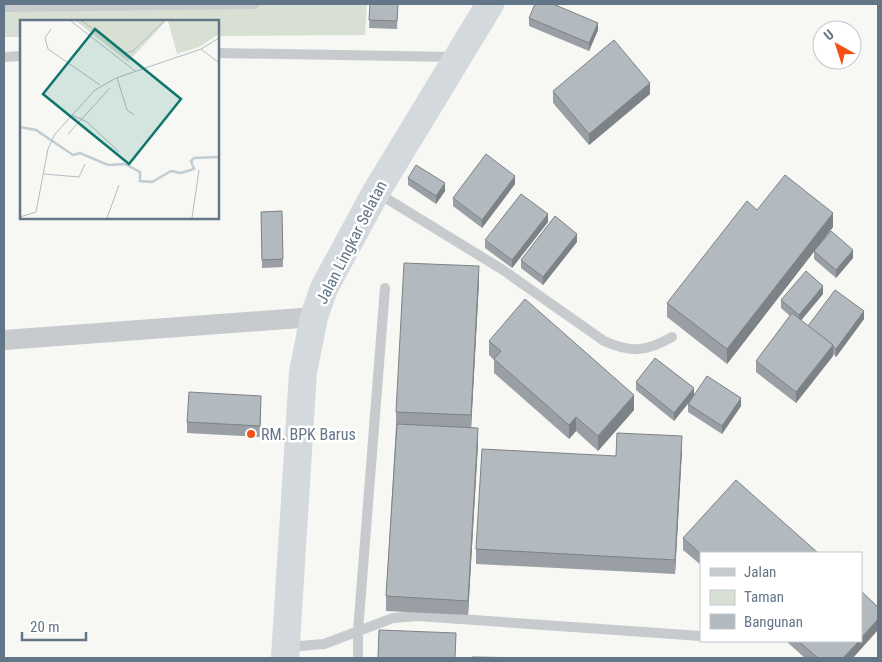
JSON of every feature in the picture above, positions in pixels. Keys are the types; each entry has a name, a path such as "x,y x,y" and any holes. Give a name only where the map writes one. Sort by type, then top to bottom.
{"highway":[{"name":"Jalan Lingkar Selatan","path":"285,652 303,372 314,318 324,288 376,192 456,57 490,4"}],"street":[{"path":"4,340 314,318"}],"lane":[{"path":"4,7 254,4"},
{"path":"219,54 456,57"},
{"path":"4,57 20,56"},
{"path":"376,192 503,270 604,340 618,347 636,350 654,348 672,337"},
{"path":"358,658 358,631 385,288"},
{"path":"285,652 324,644 392,618 417,616 700,636"}],"green space":[{"path":"4,4 367,4 365,35 219,36 219,20 20,20 20,37 4,37"}],"building":[{"path":"370,4 398,4 397,21 369,20"},
{"path":"535,4 553,4 598,23 589,43 529,18"},
{"path":"614,40 650,83 589,134 553,91"},
{"path":"486,154 515,176 482,220 453,198"},
{"path":"416,165 445,183 436,196 408,178"},
{"path":"785,175 833,213 727,349 667,303 747,201 757,210"},
{"path":"521,194 548,214 512,260 485,240"},
{"path":"282,211 283,259 262,260 261,212"},
{"path":"555,216 577,234 543,277 521,260"},
{"path":"831,231 853,250 836,270 814,251"},
{"path":"404,263 479,266 471,415 396,412"},
{"path":"806,271 823,286 799,315 781,300"},
{"path":"835,290 864,311 836,349 808,326"},
{"path":"525,299 634,395 598,436 576,417 569,425 494,359 501,351 489,341"},
{"path":"792,313 833,345 796,392 756,361"},
{"path":"655,358 694,388 674,413 636,382"},
{"path":"707,376 741,398 722,426 688,404"},
{"path":"189,392 261,396 260,426 187,422"},
{"path":"397,424 478,428 468,601 386,596"},
{"path":"617,433 682,436 675,560 476,549 482,449 616,456"},
{"path":"736,480 817,552 700,553 683,538"},
{"path":"862,592 878,607 878,619 862,637"},
{"path":"379,630 456,633 455,658 378,658"},
{"path":"799,642 858,642 843,658 818,658"},
{"path":"472,657 531,658 472,658"}],"place":[{"name":"RM. BPK Barus","path":"251,434"}]}
